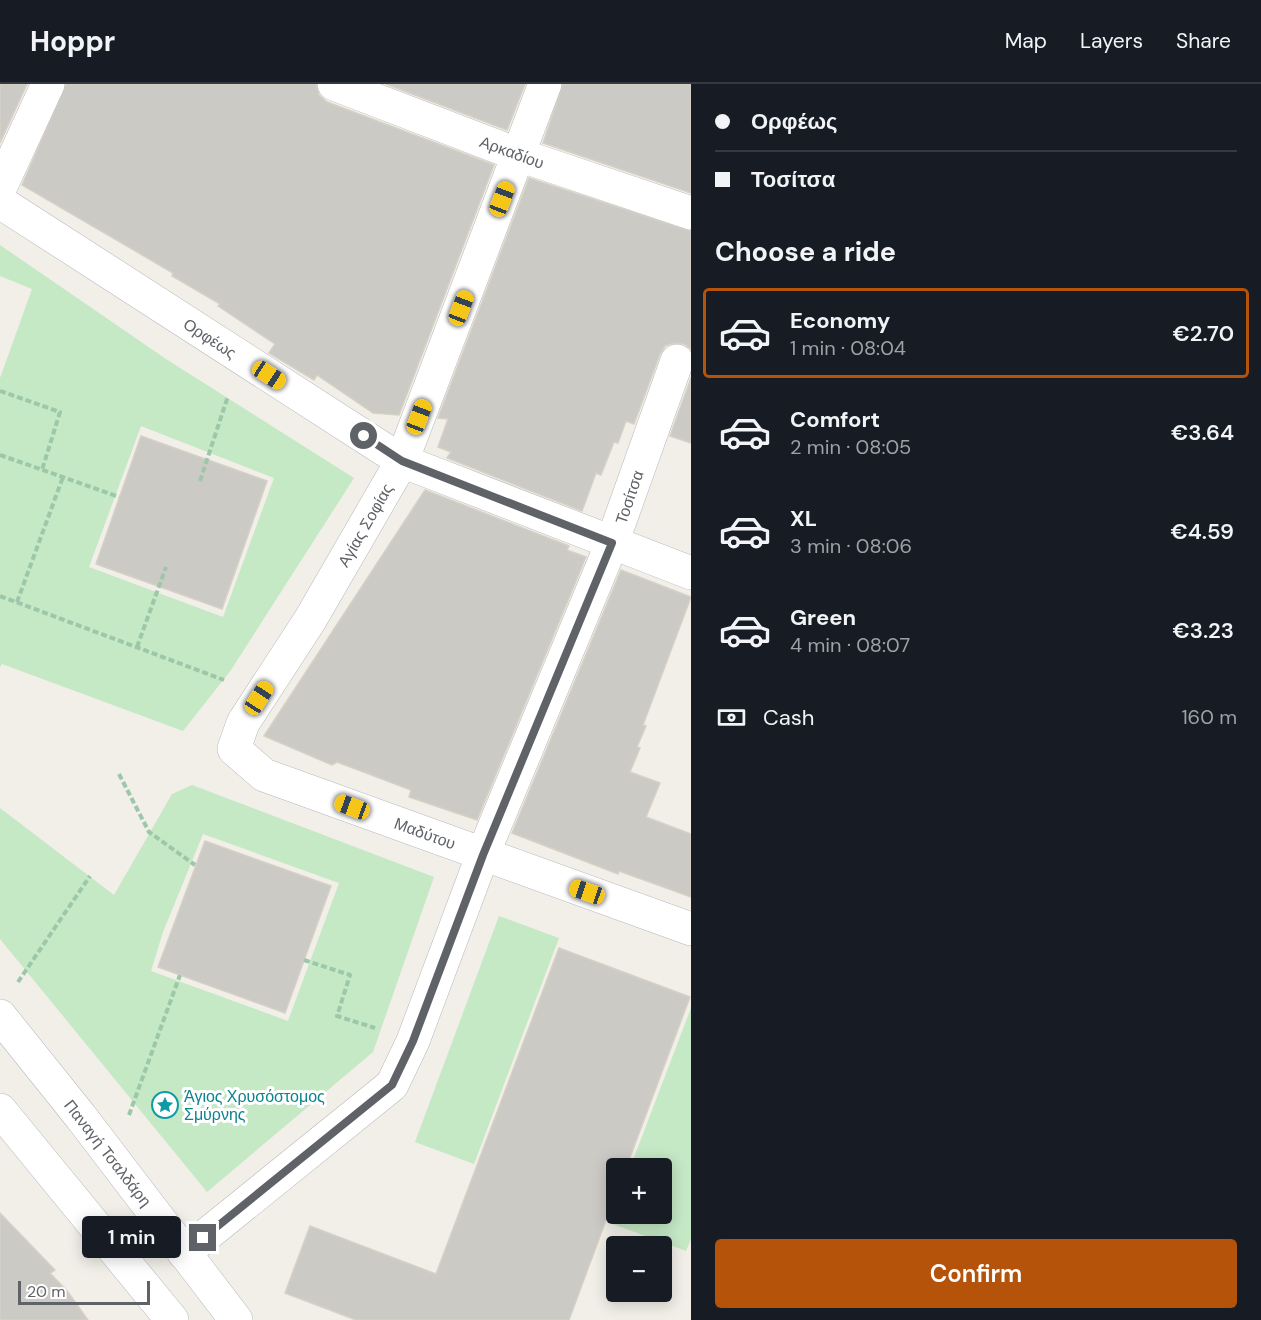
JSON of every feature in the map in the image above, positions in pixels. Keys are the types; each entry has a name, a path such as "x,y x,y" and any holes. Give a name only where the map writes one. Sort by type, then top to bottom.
{"street":[{"path":"0,188 48,84"},
{"name":"Αρκαδίου","path":"334,84 519,155 691,213"},
{"name":"Αγίας Σοφίας","path":"234,749 243,723 310,620 402,461 545,84"},
{"name":"Ορφέως","path":"0,202 402,461 691,573"},
{"name":"Τοσίτσα","path":"184,1253 392,1085 413,1041 483,855 612,543 677,361"},
{"name":"Μαδύτου","path":"234,749 264,775 691,929"},
{"name":"Παναγή Τσαλδάρη","path":"6,1002 113,1158 236,1320"},
{"path":"0,1110 172,1320"}],"path":[{"path":"200,481 241,358"},
{"path":"0,392 60,412 42,470"},
{"path":"0,455 119,497"},
{"path":"17,602 63,477"},
{"path":"137,647 166,567"},
{"path":"0,596 216,676 259,698"},
{"path":"119,774 149,832 195,865"},
{"path":"6,1002 90,876"},
{"path":"304,960 350,975 337,1016 413,1041"},
{"path":"113,1158 180,975"}],"green space":[{"path":"0,245 166,359 354,478 231,670 183,731 2,664 0,667 0,378 32,289 0,276","holes":["141,426 274,478 223,617 89,567"]},
{"path":"192,785 434,877 373,1052 207,1192 0,939 0,808 114,895 172,794","holes":["203,834 339,883 288,1021 151,971 163,932"]},
{"path":"499,916 559,938 474,1164 415,1142"},
{"path":"691,1008 691,1239 686,1251 672,1246 672,1236 645,1236 613,1224 672,1224 672,1158 634,1158"}],"building":[{"path":"0,84 27,84 0,143"},
{"path":"66,84 316,84 319,95 327,102 494,165 399,415 373,413 317,375 314,380 269,353 275,344 218,306 220,304 172,276 173,273 22,185"},
{"path":"386,84 525,84 507,130"},
{"path":"563,84 691,84 691,193 543,143"},
{"path":"529,178 691,231 691,349 684,344 674,343 665,346 634,424 626,421 618,443 614,442 601,475 596,473 582,511 447,458 451,452 438,447 448,419 438,418"},
{"path":"691,378 691,443 670,436"},
{"path":"141,436 267,481 222,609 96,564"},
{"path":"425,490 569,546 567,550 586,557 477,820 409,797 411,790 337,762 332,765 264,736"},
{"path":"621,570 691,597 643,725 646,726 637,747 640,748 630,772 660,783 646,817 691,834 691,897 619,871 618,874 512,833"},
{"path":"205,841 331,886 285,1013 158,967"},
{"path":"559,948 690,997 630,1158 606,1158 606,1220 569,1320 356,1320 285,1293 310,1226 436,1274"},
{"path":"0,1213 55,1270 50,1273 68,1292 88,1320 0,1320"}],"place":[{"name":"Άγιος Χρυσόστομος Σμύρνης","path":"165,1105"}],"route":[{"path":"203,1238 392,1085 413,1041 483,855 612,543 402,461 364,436"}]}
